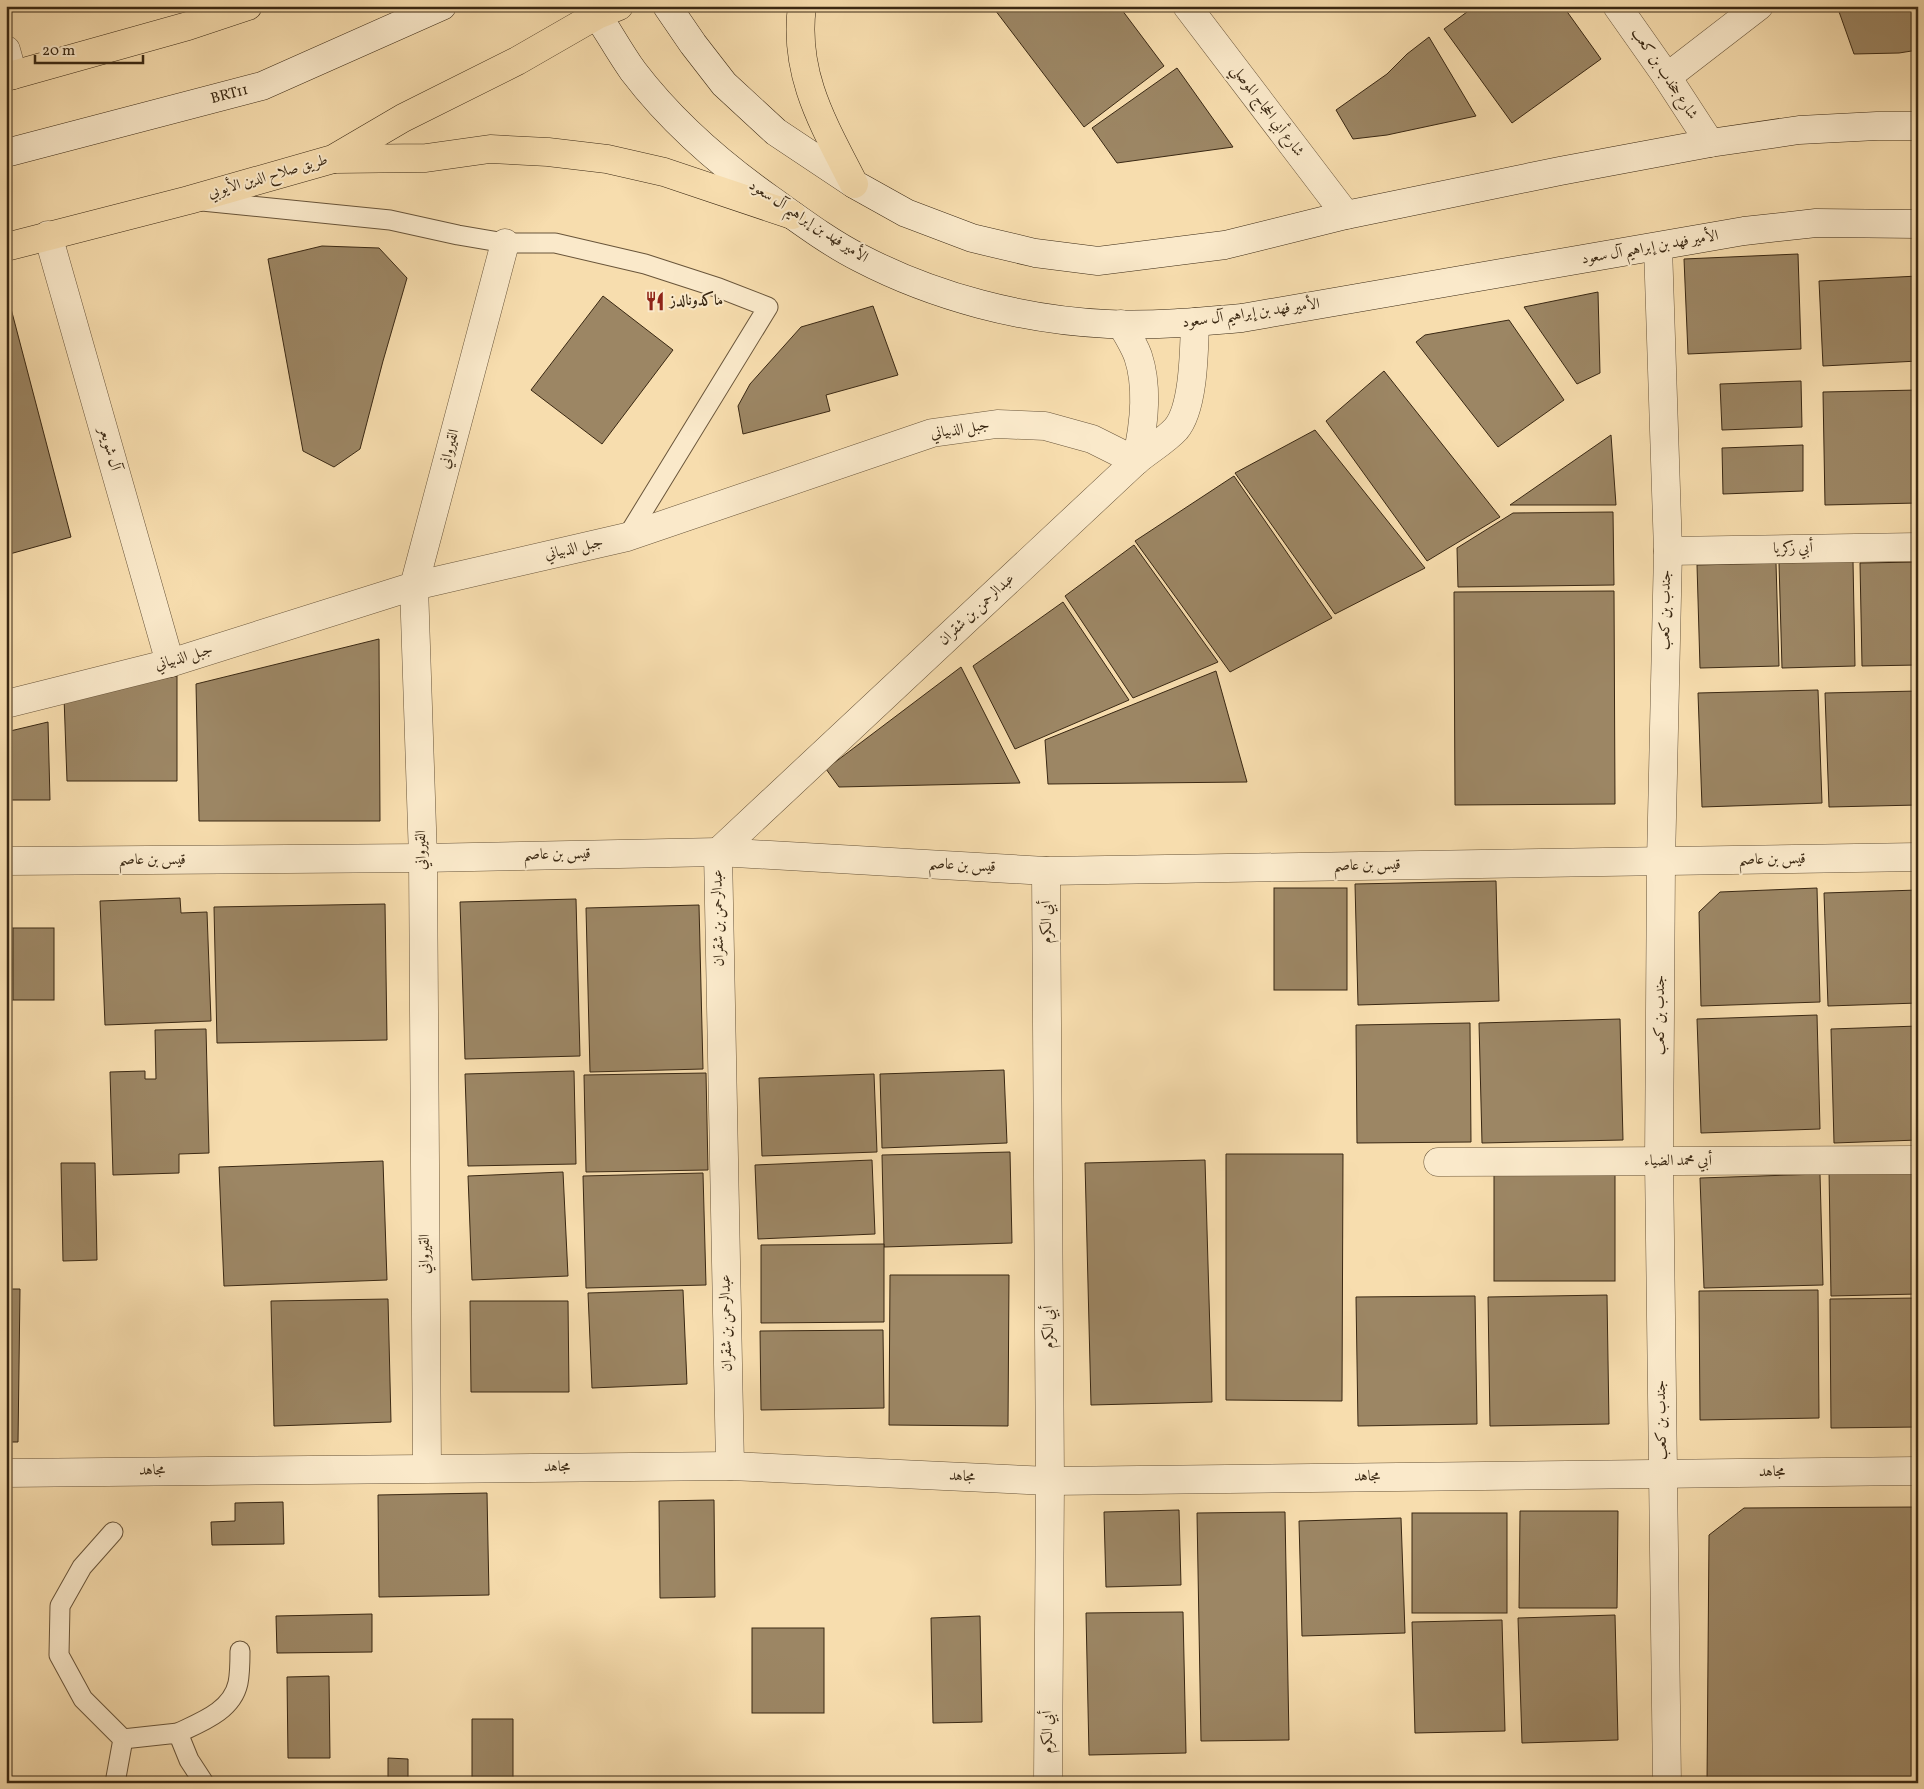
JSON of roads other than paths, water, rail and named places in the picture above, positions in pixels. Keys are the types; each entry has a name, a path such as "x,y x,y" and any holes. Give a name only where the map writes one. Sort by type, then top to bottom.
{"main road":[{"path":"9,67 188,26 248,6"},
{"path":"802,6 800,45 811,97 854,184"},
{"name":"طريق صلاح الدين الأيوبي","path":"6,247 189,200 334,159 403,118 516,61 602,9"},
{"path":"334,159 426,158 490,149 548,152 607,160 664,172 792,215"}],"street":[{"name":"BRT11","path":"6,153 262,86 442,6"},
{"path":"667,6 724,84 776,132 854,184 906,213 972,238 1035,253 1098,261 1225,245 1346,216 1560,171 1710,143 1799,130 1918,126"},
{"name":"شارع أبي الحجاج الموصلي","path":"1187,6 1346,216"},
{"name":"شارع جخدب بن كعب","path":"1617,6 1710,143"},
{"path":"1667,77 1759,6"},
{"name":"الأمير فهد بن إبراهيم آل سعود","path":"602,9 633,70 680,124 733,173 792,215 860,258 918,284 980,304 1034,315 1121,324 1171,324 1242,318 1744,231 1816,223 1918,224"},
{"name":"آل شويعر","path":"48,235 170,663"},
{"name":"القيرواني","path":"427,1468 423,858 414,586 506,243"},
{"name":"جندب بن كعب","path":"1658,247 1668,551 1661,862 1658,1161 1667,1783"},
{"name":"عبدالرحمن بن شقران","path":"730,1466 718,852 1136,461 1176,428 1183,414 1190,384 1195,322"},
{"path":"1121,324 1138,355 1142,374 1144,429 1136,461"},
{"name":"جبل الذبياني","path":"6,704 170,663 414,586 627,537 932,433 997,424 1045,426 1092,439 1136,461"},
{"name":"أبي زكريا","path":"1668,551 1918,547"},
{"name":"قيس بن عاصم","path":"6,861 423,858 718,852 1046,871 1918,857"},
{"name":"أبي الكرم","path":"1046,871 1050,1481 1048,1783"},
{"name":"أبي محمد الضياء","path":"1438,1162 1918,1160"},
{"name":"مجاهد","path":"6,1473 730,1466 1050,1481 1918,1471"}],"lane":[{"path":"189,200 390,220 506,243 555,243 645,264 719,288 768,307 627,537"},
{"path":"113,1532 82,1567 60,1606 59,1655 83,1699 123,1739"},
{"path":"123,1739 178,1733 206,1719 230,1702 238,1683 240,1651"},
{"path":"178,1733 189,1760 204,1783"},
{"path":"115,1783 123,1739"}],"place":[{"name":"ماكدونالدز","path":"655,301"}]}
